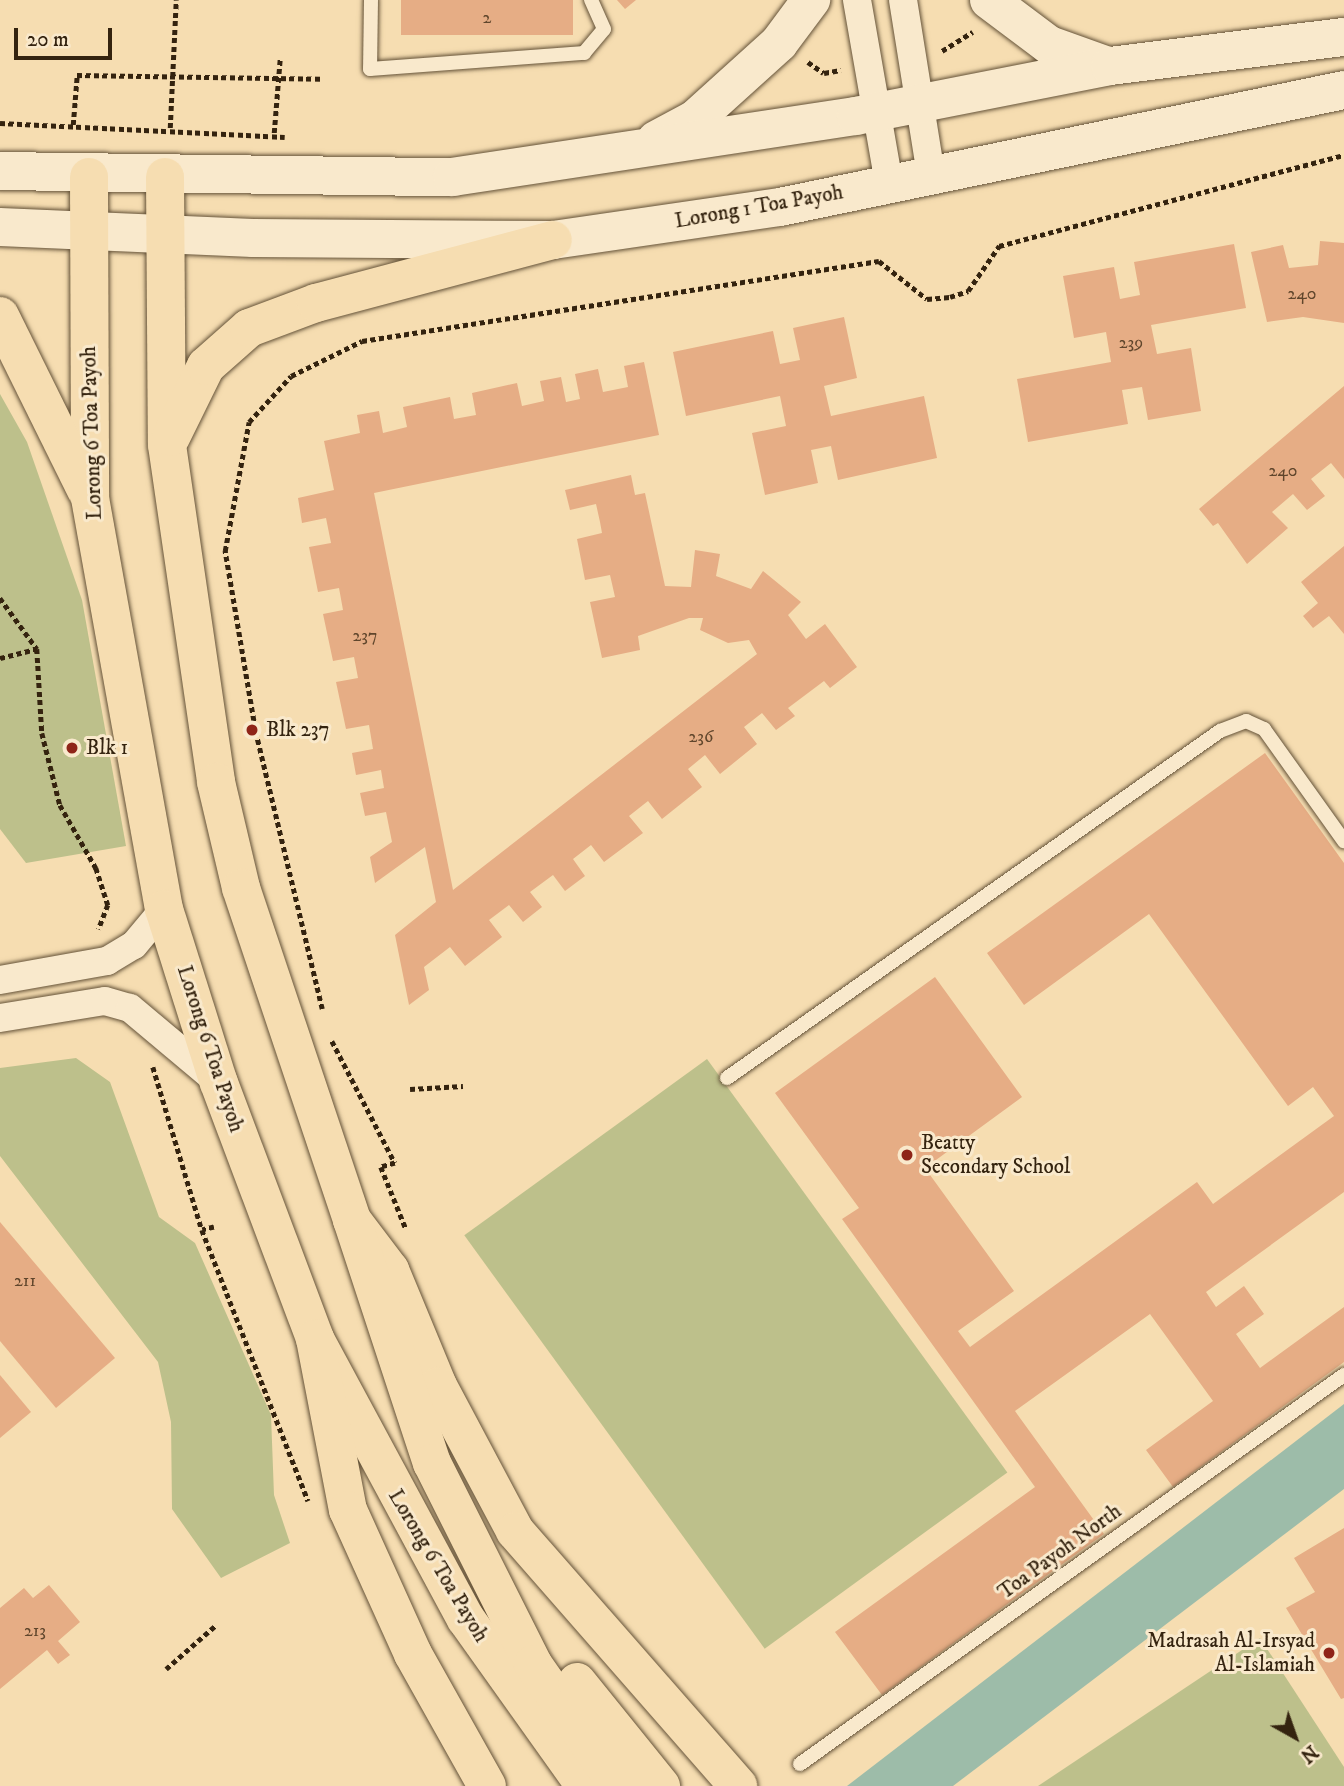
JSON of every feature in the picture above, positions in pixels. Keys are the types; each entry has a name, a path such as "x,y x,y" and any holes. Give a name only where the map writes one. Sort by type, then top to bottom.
{"main road":[{"path":"636,151 695,119 779,43 811,0"},
{"path":"989,0 1049,45 1110,66"},
{"path":"0,171 89,177 452,177 636,151 876,111 1110,66 1344,37"},
{"name":"Lorong 1 Toa Payoh","path":"166,236 553,240 780,207 1344,90"},
{"name":"Lorong 6 Toa Payoh","path":"89,177 90,498 164,909 219,1083 315,1339 466,1619 585,1786"},
{"path":"165,177 167,445 222,808 241,888 352,1220 406,1399 484,1569 533,1664 618,1786"},
{"path":"0,227 166,236"},
{"path":"167,445 206,366 249,328 316,303 553,240"},
{"path":"0,316 90,498"},
{"path":"352,1220 390,1270 438,1386 515,1531 738,1786"},
{"path":"315,1339 348,1510 413,1654 487,1786"},
{"path":"484,1569 661,1786"}],"street":[{"path":"857,0 889,183"},
{"path":"903,0 931,174"},
{"path":"0,980 107,961 134,945 164,909"},
{"path":"0,1018 105,1001 130,1008 219,1083"}],"lane":[{"path":"371,0 370,69 584,53 604,29 591,0"},
{"path":"727,1078 1220,731 1246,721 1264,729 1344,841"},
{"name":"Toa Payoh North","path":"800,1764 1344,1375"}],"path":[{"path":"170,128 176,0"},
{"path":"274,133 280,59"},
{"path":"73,125 77,75 174,79 322,79"},
{"path":"0,123 274,133 297,142"},
{"path":"325,1020 255,729 225,551 249,422 291,376 362,341 879,261 927,299 950,297 968,291 999,246 1344,155"},
{"path":"0,598 37,649 42,733 60,805 96,868 108,905 98,932 89,938"},
{"path":"0,658 37,649"},
{"path":"328,1033 395,1163 381,1167 411,1244"},
{"path":"149,1055 202,1230"},
{"path":"410,1088 463,1086"},
{"path":"166,1669 216,1625"}],"green space":[{"path":"0,394 27,442 82,600 126,846 26,863 0,829"},
{"path":"76,1058 110,1082 159,1217 195,1243 271,1415 274,1495 290,1543 221,1578 172,1509 171,1422 158,1362 0,1156 0,1068"},
{"path":"707,1059 1007,1472 765,1649 464,1235"},
{"path":"1260,1638 1344,1767 1344,1786 1038,1786"}],"shaded area":[{"path":"1344,1404 1344,1489 953,1786 847,1786"}],"building":[{"path":"401,0 573,0 573,35 401,35"},
{"path":"617,0 636,0 625,9"},
{"path":"1320,241 1344,243 1344,323 1303,317 1267,322 1251,252 1283,245 1289,268 1318,265"},
{"path":"1234,244 1246,308 1151,325 1157,354 1191,348 1201,411 1148,420 1142,387 1122,390 1128,424 1028,442 1017,379 1111,362 1106,332 1074,338 1063,276 1114,267 1120,299 1140,295 1134,262"},
{"path":"844,317 857,378 824,386 831,416 924,396 937,458 838,480 831,446 811,450 818,483 765,495 752,433 786,426 780,396 686,416 673,352 773,331 780,364 800,360 793,328"},
{"path":"644,362 659,435 374,493 453,890 757,654 749,640 728,643 700,630 703,618 689,618 638,636 640,650 602,658 590,602 615,597 610,575 585,580 577,539 602,533 600,522 596,504 570,510 565,490 631,475 635,495 645,493 665,586 691,587 695,550 720,554 716,576 751,589 763,571 801,602 788,615 806,639 825,624 857,667 830,688 824,681 788,708 795,716 776,730 762,713 744,727 757,744 720,774 705,755 688,769 702,787 662,819 648,801 629,816 643,833 604,862 591,845 573,859 585,876 565,891 553,875 530,892 542,907 523,922 509,905 489,920 502,937 465,966 450,947 424,967 429,990 409,1005 395,935 436,902 425,847 375,883 370,857 392,842 386,812 365,816 360,793 384,788 381,770 356,775 352,753 373,749 369,725 346,729 336,682 358,678 354,657 333,661 323,614 343,610 339,588 318,592 309,547 331,543 326,518 302,523 298,498 334,490 324,441 360,433 357,415 379,411 383,433 407,427 403,407 450,397 454,419 476,415 472,393 517,383 522,406 544,401 540,381 561,377 566,402 580,399 575,374 598,369 603,392 628,387 624,366"},
{"path":"1344,386 1344,479 1331,463 1311,479 1325,496 1307,510 1293,494 1272,512 1288,528 1247,564 1218,523 1213,526 1199,509"},
{"path":"1344,546 1344,634 1329,616 1313,628 1303,616 1318,603 1301,582"},
{"path":"1265,753 1344,863 1344,1192 1206,1292 1216,1307 1244,1286 1264,1314 1236,1334 1260,1368 1344,1307 1344,1362 1173,1487 1146,1450 1213,1401 1150,1314 1015,1411 1104,1534 882,1695 835,1632 1035,1487 842,1219 859,1208 775,1093 935,977 1022,1097 925,1168 1014,1291 958,1331 970,1347 1197,1182 1213,1204 1334,1116 1313,1087 1288,1106 1149,914 1024,1005 987,953"},
{"path":"0,1222 115,1358 56,1408 0,1341"},
{"path":"0,1375 31,1412 0,1438"},
{"name":"Madrasah Al-Irsyad Al-Islamiah","path":"1344,1528 1344,1698 1341,1699 1286,1608 1315,1592 1294,1558"},
{"path":"49,1585 80,1622 58,1641 70,1655 58,1664 47,1650 0,1689 0,1608 24,1588 33,1598"}],"place":[{"name":"Blk 237","path":"252,730"},
{"name":"Blk 1","path":"72,748"},
{"name":"Beatty Secondary School","path":"907,1155"},
{"name":"Madrasah Al-Irsyad Al-Islamiah","path":"1329,1653"}]}
